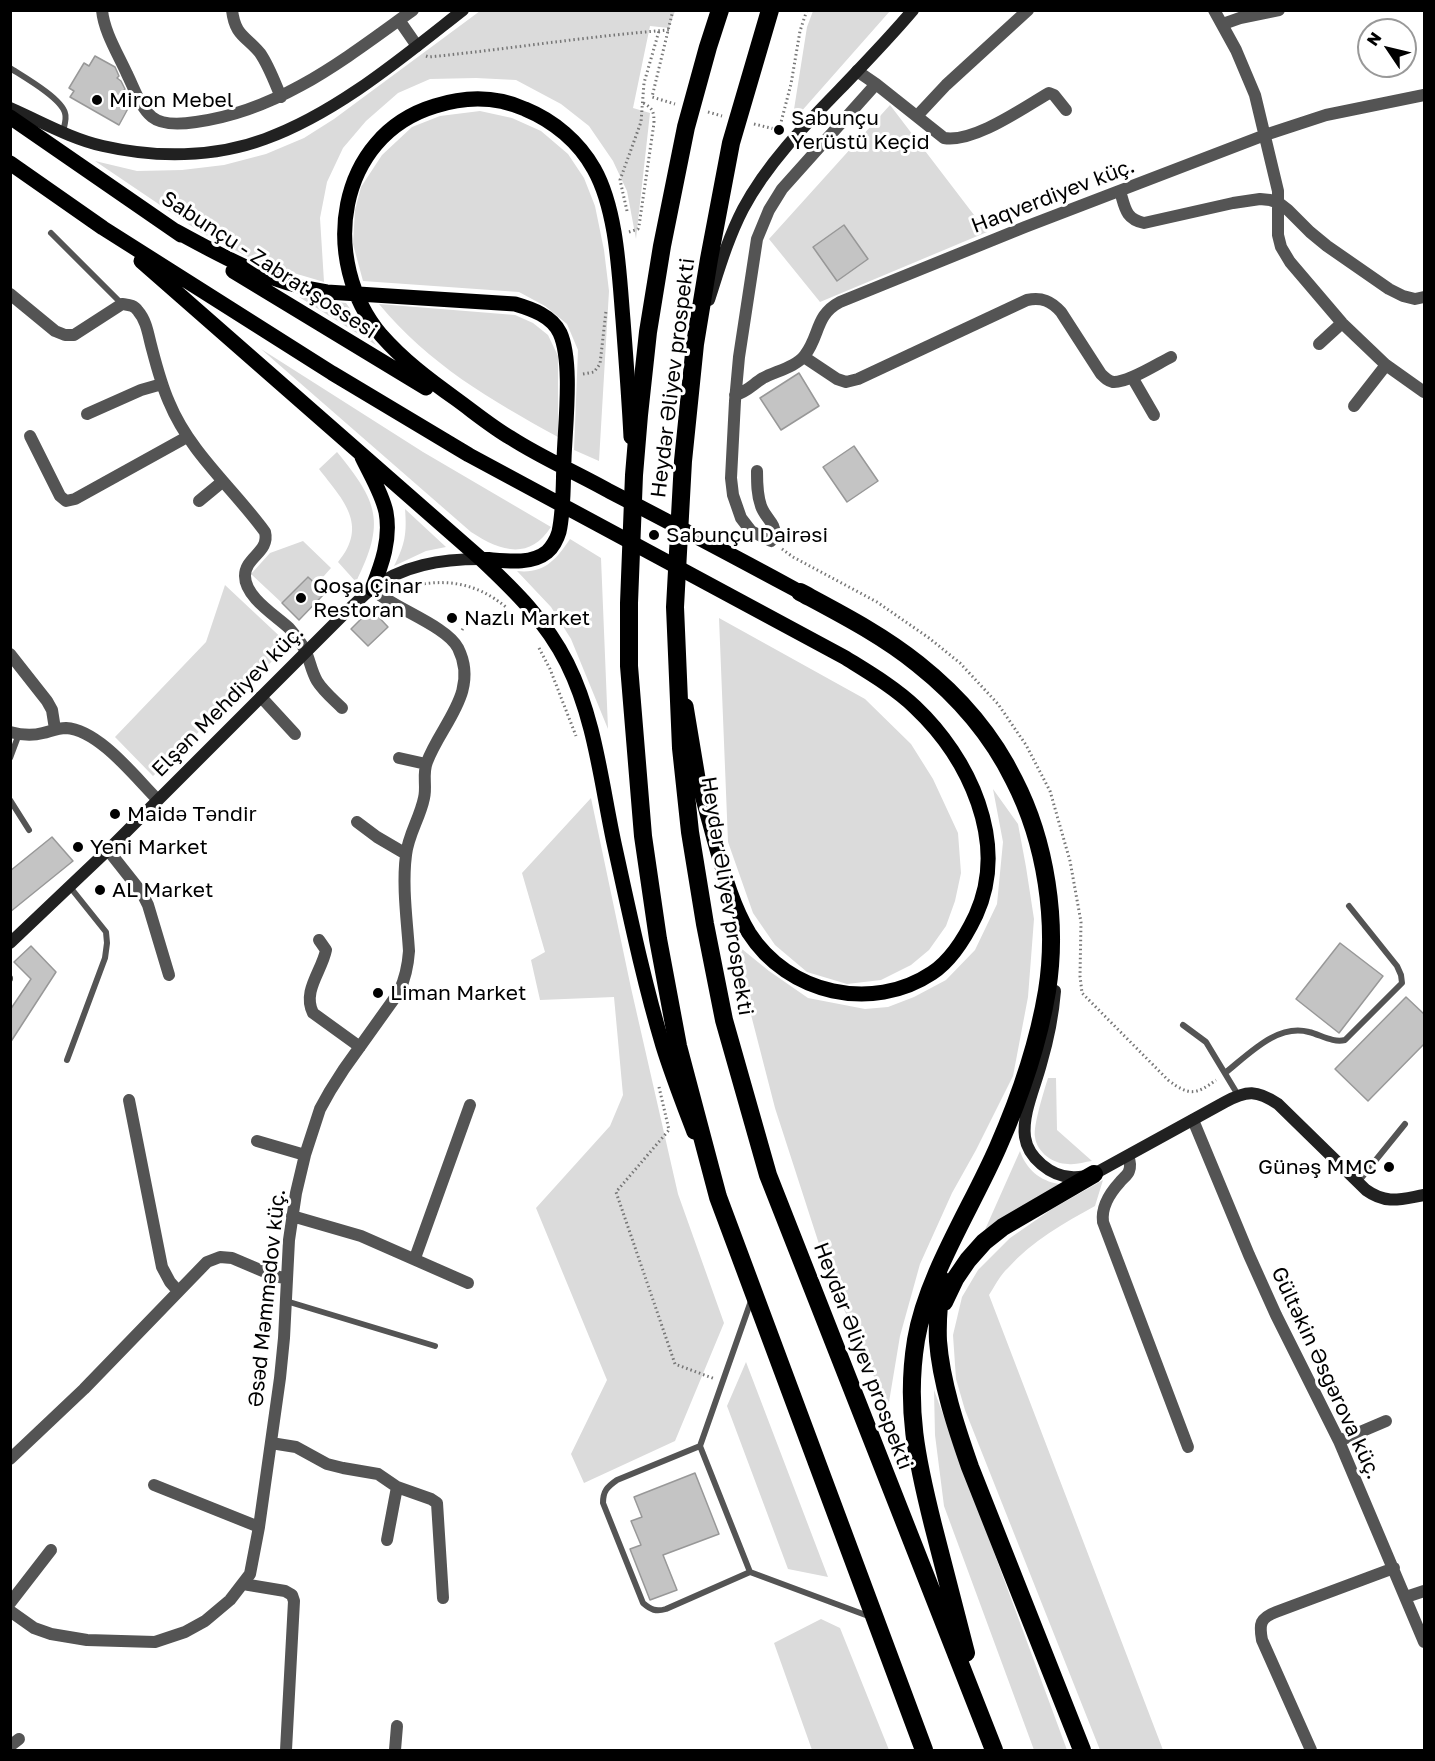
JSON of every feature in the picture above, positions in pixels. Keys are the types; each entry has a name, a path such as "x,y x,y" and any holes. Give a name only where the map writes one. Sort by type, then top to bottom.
{"highway":[{"name":"Heydər Əliyev prospekti","path":"770,10 731,143 708,259 695,344 682,472 675,607 681,748 690,832 723,1020 768,1175 992,1746"},
{"name":"Heydər Əliyev prospekti","path":"718,15 686,127 662,246 648,332 634,475 629,666 643,836 658,939 678,1046 718,1197 924,1750"},
{"path":"800,592 876,634 917,663 952,694 980,727 1014,780 1038,843 1045,874 1051,937 1047,990 1039,1032 1026,1076 998,1147 949,1248 923,1310 916,1338 911,1377 913,1433 922,1482 992,1746"},
{"path":"938,1321 944,1301 955,1279 984,1242 1003,1227 1095,1174"},
{"path":"949,1248 942,1276 938,1342 942,1370 958,1431 1082,1750"}],"main road":[{"path":"634,475 615,242 606,200 594,169 560,128 539,115 515,105 493,99 472,98 449,101 407,117 388,133 360,167 345,210 344,236 348,266 355,294 374,326 417,371 511,438 800,592"},
{"name":"Sabunçu - Zabrat şossesi","path":"10,117 229,268 511,438"},
{"path":"10,163 103,228 332,373 497,471 844,657 880,679 913,705 943,737 959,761 977,800 985,832 988,868 983,898 971,925 954,952 933,972 888,992 838,993 817,988 795,977 762,950 748,932 734,902 716,844 699,780 678,664"},
{"path":"103,228 481,559 510,586 544,625 567,662 592,733 631,921 655,1017 679,1092 718,1197"},
{"path":"174,230 239,265 269,278 308,289 515,304 535,310 549,320 559,331 565,349 567,376 562,499 558,534 547,552 536,558 516,561 481,559"},
{"path":"359,452 381,497 386,513 387,542 377,593"}],"street":[{"path":"102,10 102,17 115,50 145,110 153,118 162,122 185,124 243,112 281,96 321,74 413,10"},
{"path":"232,10 233,23 240,34 260,54 281,96"},
{"path":"10,108 101,146 148,153 177,154 206,153 238,147 264,140 313,116 365,84 463,10"},
{"path":"695,344 733,231 757,187 786,147 811,118 913,10"},
{"path":"916,116 946,85 1028,10"},
{"path":"1214,10 1236,50 1255,95 1278,191 1278,235 1281,247 1290,262 1342,323 1386,366 1425,392"},
{"path":"1223,24 1279,10"},
{"path":"399,20 417,46"},
{"path":"857,71 944,138 978,134 1049,93 1054,95 1066,110"},
{"path":"757,471 758,496 762,508 776,529 776,536 771,541 752,531 741,518 733,495 731,478 735,395 757,238 769,210 782,189 800,166 876,84"},
{"name":"Haqverdiyev küç.","path":"804,357 822,317 831,307 1025,227 1265,135 1326,115 1425,95"},
{"path":"1120,191 1128,216 1135,222 1144,223 1233,202 1260,199 1279,203 1327,246 1389,289 1415,299 1425,297"},
{"path":"10,294 65,336 74,335 122,303 136,309 144,319 162,384 176,419 222,482 265,532 264,546 245,570 244,578 249,589 260,603 298,638 306,651 318,683 342,708"},
{"path":"735,395 748,390 762,378 804,357 837,379 846,382 858,379 1035,298 1054,304 1101,375 1108,381 1115,382 1132,377 1171,357"},
{"path":"1319,344 1342,323"},
{"path":"1354,406 1386,366"},
{"path":"1132,377 1154,415"},
{"path":"87,414 141,390 162,384"},
{"path":"30,436 60,496 66,501 75,499 187,437"},
{"path":"199,501 222,482"},
{"name":"Elşən Mehdiyev küç.","path":"10,943 108,850 306,651 377,593 393,576 430,563 450,559 481,559"},
{"path":"377,593 451,638"},
{"name":"Əsəd Məmmədov küç.","path":"10,1611 34,1628 66,1637 87,1641 155,1642 185,1632 205,1621 230,1599 250,1574 280,1378 292,1216 305,1155 320,1109 344,1069 399,992 406,972 409,951 405,875 409,839 424,797 426,764 433,748 450,722 463,687 464,666 458,648 451,638"},
{"path":"10,654 47,701 55,729"},
{"path":"261,697 295,734"},
{"path":"15,733 42,733 65,728 76,730 99,742 157,800"},
{"path":"399,759 426,764"},
{"path":"357,822 406,854"},
{"path":"108,850 142,893 148,905 169,975"},
{"path":"1050,910 1056,951 1055,993 1050,1026 1028,1110 1025,1138 1029,1150 1036,1159 1054,1172 1070,1177 1095,1174 1238,1095 1255,1093 1278,1104 1357,1182 1376,1197 1398,1200 1425,1195"},
{"path":"319,940 326,950 309,995 309,1005 313,1012 360,1047"},
{"path":"129,1100 162,1267 178,1291"},
{"path":"415,1258 470,1105"},
{"name":"Gültəkin Əsgərova küç.","path":"1193,1120 1276,1315 1339,1442 1425,1642"},
{"path":"257,1141 305,1155"},
{"path":"1128,1156 1129,1171 1113,1189 1104,1206 1103,1222 1188,1447"},
{"path":"292,1216 361,1236 468,1283"},
{"path":"10,1460 84,1389 207,1262 220,1257 232,1258 266,1273 287,1279"},
{"path":"1339,1442 1386,1421"},
{"path":"271,1443 296,1447 327,1464 378,1474 397,1487 437,1503 443,1598"},
{"path":"154,1485 259,1527"},
{"path":"387,1540 397,1487"},
{"path":"10,1603 51,1550"},
{"path":"1311,1750 1262,1640 1261,1622 1265,1616 1394,1568"},
{"path":"243,1584 285,1591 292,1595 294,1600 286,1750"},
{"path":"1406,1597 1425,1591"},
{"path":"395,1750 397,1726"}],"lane":[{"path":"10,68 45,91 62,107 66,116 63,132"},
{"path":"51,233 122,303"},
{"path":"10,758 15,733"},
{"path":"10,800 29,830"},
{"path":"67,1060 105,957 108,942 106,932 70,886"},
{"path":"1225,1073 1260,1046 1284,1032 1295,1029 1338,1041 1345,1040 1402,983 1397,966 1349,906"},
{"path":"1183,1024 1206,1042 1238,1095"},
{"path":"1357,1182 1405,1124"},
{"path":"750,1572 700,1446 754,1292"},
{"path":"286,1301 435,1346"},
{"path":"700,1446 617,1480 608,1486 603,1494 607,1514 643,1603 650,1610 666,1609 750,1572 876,1619"}],"path":[{"path":"652,97 673,10"},
{"path":"779,130 791,84 800,31 807,10"},
{"path":"417,46 429,57 622,33 669,30"},
{"path":"627,213 620,180 641,122 644,83 659,31"},
{"path":"629,222 630,231"},
{"path":"377,593 414,585 452,582 480,590 498,600 513,613"},
{"path":"451,638 461,631 472,610"},
{"path":"536,642 550,669 577,739"},
{"path":"658,1084 669,1130 616,1192 675,1364 722,1382"}],"shaded area":[{"path":"480,11 675,11 669,28 650,26 633,108 650,113 636,239 627,191 613,161 589,126 561,104 516,80 430,79 398,93 366,121 343,148 327,182 320,218 324,282 260,263 200,232 95,161 137,171 182,170 224,165 266,154 304,138 334,119"},
{"path":"813,11 890,11 792,122 807,27"},
{"path":"890,105 987,232 820,302 769,239"},
{"path":"480,111 512,118 541,131 568,154 584,178 595,206 609,291 599,461 574,450 578,350 567,324 545,306 519,292 363,281 353,244 355,210 361,187 382,155 412,127 440,116"},
{"path":"299,297 346,303 376,345"},
{"path":"379,304 515,315 533,323 548,335 558,356 558,437 484,394 440,363 399,326"},
{"path":"261,349 423,452 551,527 542,538 524,549 503,548 482,539 471,532"},
{"path":"337,452 361,485 369,499 373,513 374,528 371,543 356,582 338,562 347,549 351,536 352,524 349,513 344,502 319,469"},
{"path":"405,509 446,547 426,551 394,566 404,539"},
{"path":"570,539 601,558 608,729 571,639 551,607 517,571 542,568 560,553"},
{"path":"303,541 331,568 316,585 307,577 282,603 251,574 270,553"},
{"path":"225,585 289,645 153,776 115,737 206,642"},
{"path":"719,618 865,699 911,744 933,779 958,833 961,873 955,901 946,926 929,950 911,965 881,980 847,984 807,972 775,945 753,913 728,842"},
{"path":"993,789 1018,824 1026,867 1034,919 1028,997 1013,1076 952,1193 920,1264 900,1336 888,1408 830,1278 775,1108 732,941 769,971 808,998 865,1009 888,1007 914,997 946,980 975,950 997,904 1003,842"},
{"path":"591,798 678,1194 724,1323 675,1441 584,1483 571,1454 607,1380 536,1208 610,1126 623,1095 614,997 540,1000 531,960 545,952 522,873"},
{"path":"1048,1078 1056,1078 1057,1130 1092,1161 1074,1164 1052,1160 1036,1143 1039,1108"},
{"path":"1020,1151 1030,1169 1040,1177 1059,1184 984,1232"},
{"path":"1103,1180 1095,1206 1060,1226 1027,1249 1002,1274 989,1295 1163,1750 1100,1750 965,1410 956,1379 953,1335 962,1297 978,1270 1010,1238 1052,1209"},
{"path":"746,1362 828,1577 788,1569 727,1406"},
{"path":"934,1390 1067,1750 1034,1750 944,1506 935,1435"},
{"path":"821,1619 840,1628 889,1750 812,1750 774,1643"}],"building":[{"path":"95,56 115,67 119,76 117,78 125,89 122,93 129,97 131,103 119,125 70,97 74,91 69,88 84,63 89,66"},
{"path":"844,225 868,259 837,281 813,247"},
{"path":"799,373 819,406 781,430 760,398"},
{"path":"854,446 878,481 847,502 823,467"},
{"path":"308,577 325,593 299,620 282,603"},
{"path":"371,609 388,627 368,646 351,629"},
{"path":"52,837 73,861 10,912 10,871"},
{"path":"1340,943 1383,976 1339,1033 1296,999"},
{"path":"31,946 56,972 10,1043 10,1010 31,979 14,962"},
{"path":"1406,997 1425,1015 1425,1043 1368,1101 1335,1069"},
{"path":"695,1473 719,1534 663,1555 677,1590 650,1600 630,1549 641,1545 631,1521 642,1517 634,1497"}],"place":[{"name":"Miron Mebel","path":"97,100"},
{"name":"Sabunçu Yerüstü Keçid","path":"779,130"},
{"name":"Sabunçu Dairəsi","path":"654,535"},
{"name":"Qoşa Çinar Restoran","path":"301,598"},
{"name":"Nazlı Market","path":"452,618"},
{"name":"Maidə Təndir","path":"115,814"},
{"name":"Yeni Market","path":"78,847"},
{"name":"AL Market","path":"100,890"},
{"name":"Liman Market","path":"378,993"},
{"name":"Günəş MMC","path":"1389,1167"}]}
